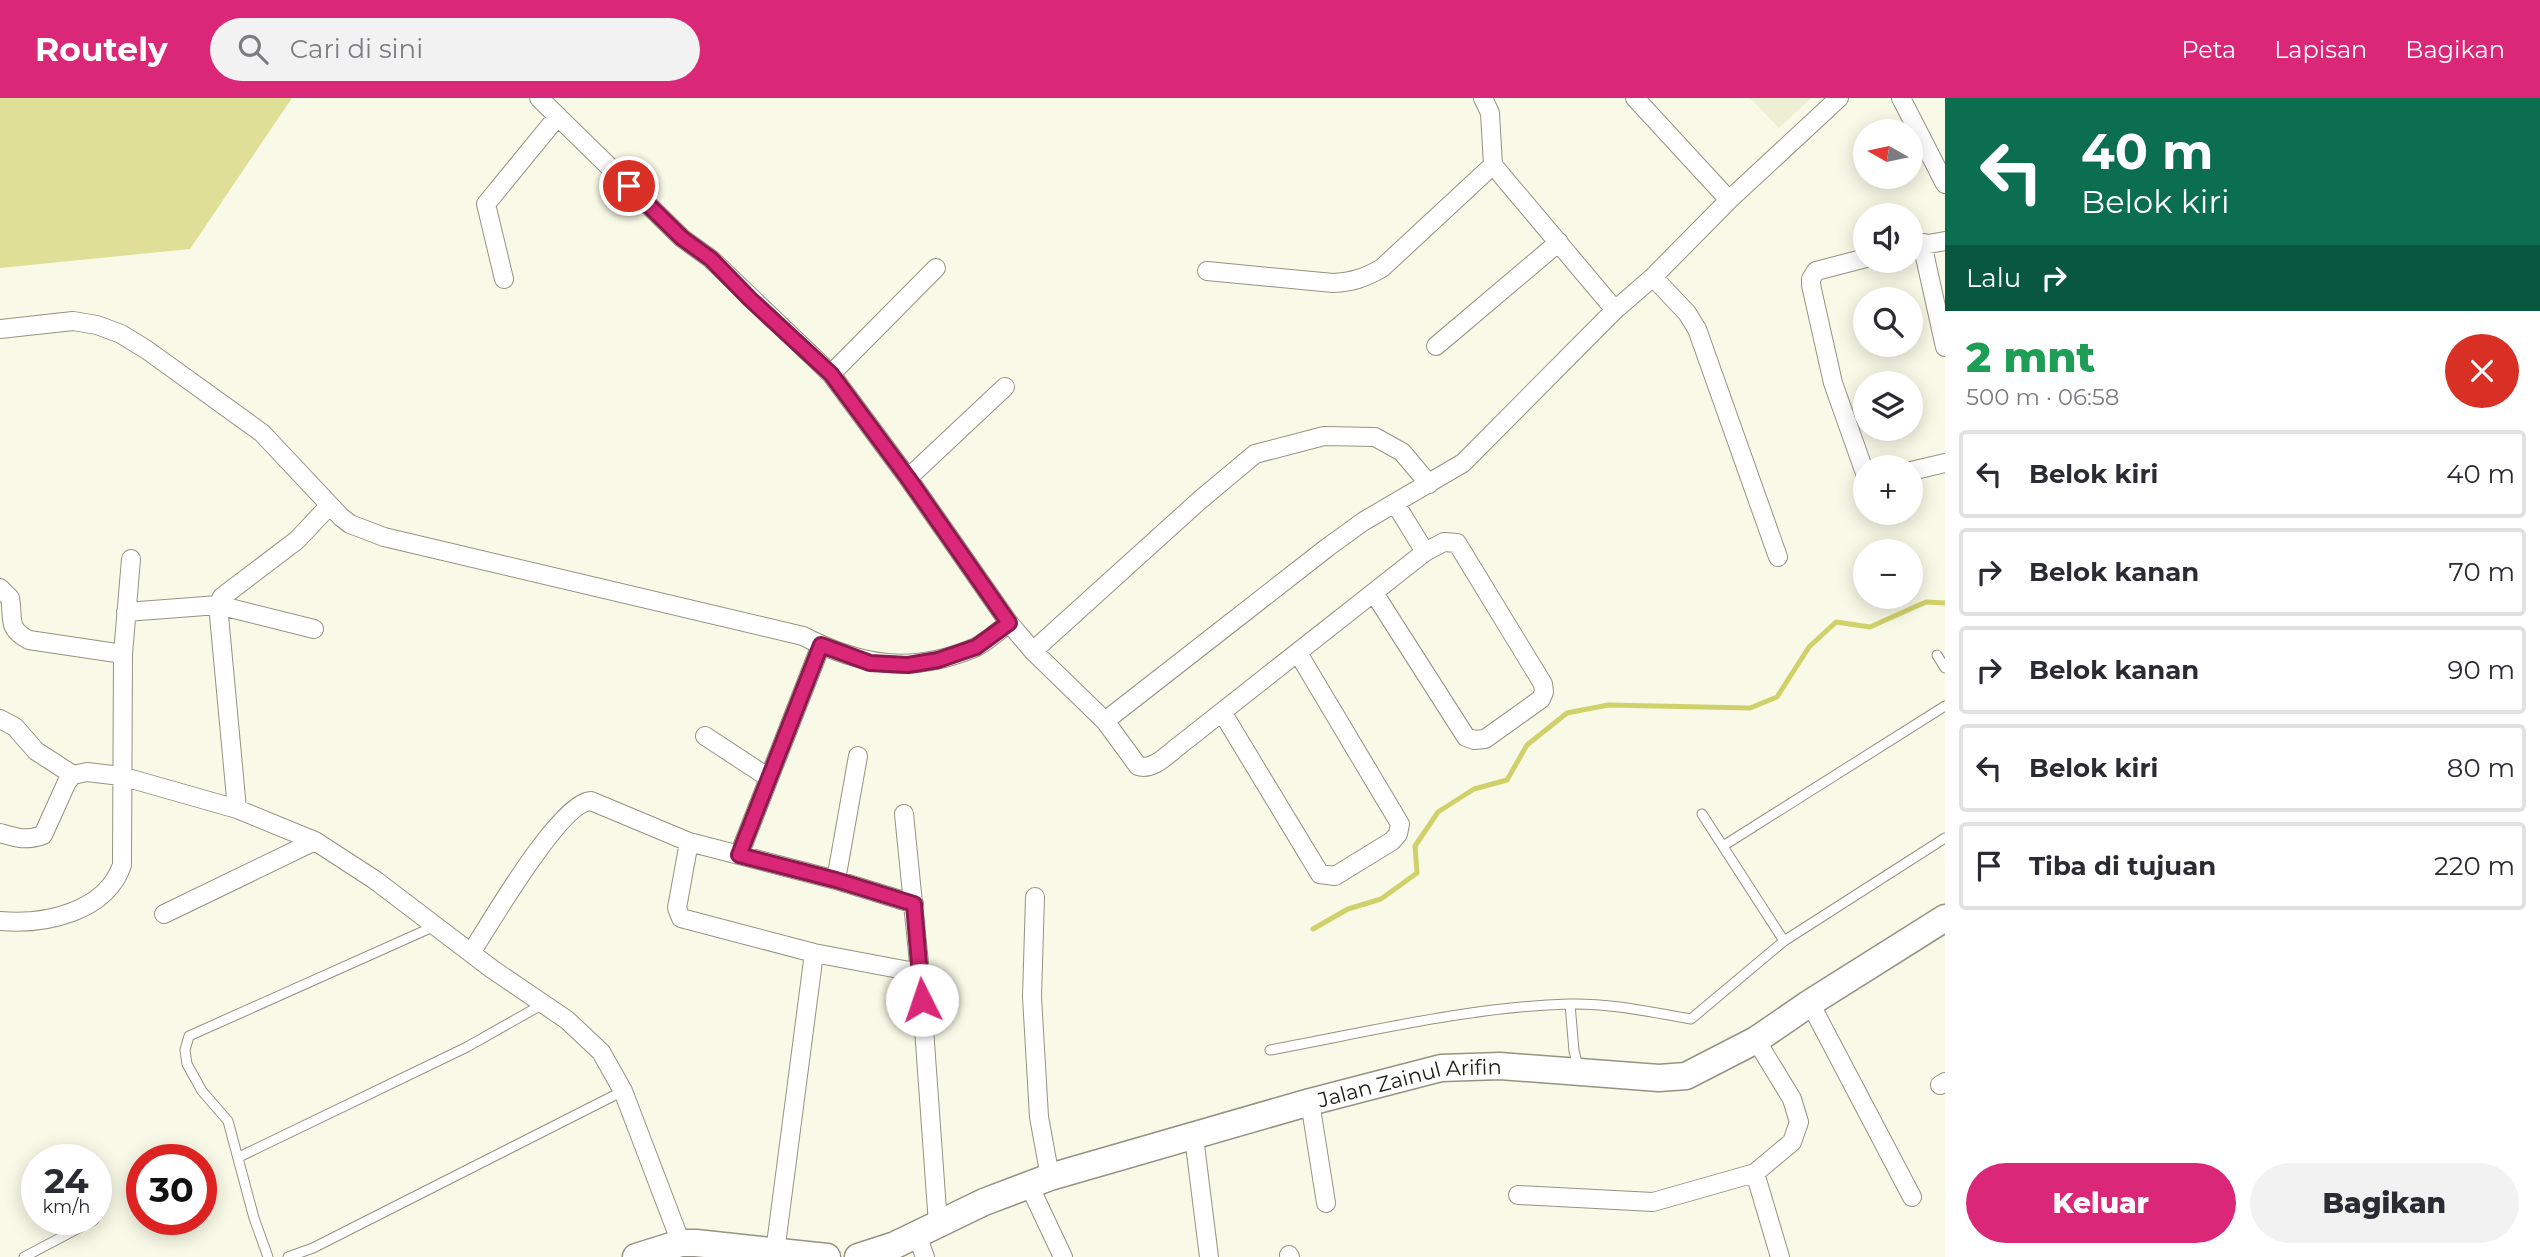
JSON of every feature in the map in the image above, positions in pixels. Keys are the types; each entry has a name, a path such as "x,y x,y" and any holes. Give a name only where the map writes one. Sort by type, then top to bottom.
{"street":[{"path":"539,98 682,238 711,259 831,374 908,478 1009,623 1033,651 1105,721 1139,766 1151,766 1425,552 1444,542 1457,543 1543,684 1541,699 1485,739 1474,740 1466,737 1374,593"},
{"path":"1483,98 1490,113 1493,165 1615,310"},
{"path":"1635,98 1729,200"},
{"path":"1105,721 1328,547 1463,463 1615,310 1653,277 1729,200 1839,98"},
{"path":"1901,98 1945,184"},
{"path":"504,279 486,204 558,116"},
{"path":"1207,271 1333,283 1352,282 1367,277 1381,268 1493,165"},
{"path":"1923,244 1945,240"},
{"path":"1436,346 1559,242"},
{"path":"1923,254 1945,347"},
{"path":"1853,261 1816,271 1811,285 1833,383 1859,455"},
{"path":"831,374 936,268"},
{"path":"1653,277 1687,313 1697,329 1778,558"},
{"path":"0,328 73,321 97,325 121,334 262,433 329,506 350,524 384,537 803,636 870,663 908,665 938,660 976,647 1009,623"},
{"path":"908,478 1005,387"},
{"path":"1033,651 1255,454 1324,436 1375,437 1402,452 1429,484"},
{"path":"1923,468 1945,463"},
{"path":"1395,503 1425,552"},
{"path":"237,809 218,605 222,597 296,540 329,506"},
{"path":"0,921 41,919 74,912 89,904 117,879 122,865 123,654 131,559"},
{"path":"0,588 10,598 12,625 21,636 29,640 123,654"},
{"path":"126,612 218,605 314,629"},
{"path":"739,855 821,645"},
{"path":"1222,712 1320,874 1335,876 1392,841 1401,824 1298,653"},
{"path":"0,719 15,727 36,751 73,775"},
{"path":"705,736 769,778"},
{"path":"836,880 858,756"},
{"path":"0,833 21,840 43,835 50,824 60,794 73,775 87,772 121,776 237,809 315,841 375,880 471,953 545,1003 583,1033 601,1052 623,1091 681,1243"},
{"path":"471,953 530,862 565,815 584,801 591,801 689,842 836,880 914,904"},
{"path":"904,814 920,973 926,1238"},
{"path":"164,914 315,841"},
{"path":"689,842 677,908 681,918 814,953 920,973"},
{"path":"1035,897 1032,997 1039,1117 1039,1181 1063,1257"},
{"name":"Jalan Zainul Arifin","path":"858,1257 926,1238 984,1202 1039,1181 1310,1102 1441,1069 1500,1066 1659,1078 1686,1076 1756,1040 1945,918"},
{"path":"775,1252 814,953"},
{"path":"1810,1003 1912,1197"},
{"path":"1518,1195 1653,1202 1755,1173 1792,1142 1799,1122 1792,1099 1756,1040"},
{"path":"1310,1102 1326,1203"},
{"path":"1194,1137 1209,1257"},
{"path":"1755,1173 1780,1257"},
{"path":"650,1256 681,1243 827,1257"}],"lane":[{"path":"1937,655 1945,668"},
{"path":"1723,846 1945,706"},
{"path":"1702,814 1784,941"},
{"path":"1270,1051 1451,1017 1570,1004 1611,1005 1690,1019 1784,941 1945,838"},
{"path":"268,1257 254,1218 228,1121 202,1091 187,1064 189,1035 435,926"},
{"path":"239,1157 467,1046 545,1003"},
{"path":"1570,1004 1574,1051 1580,1072"},
{"path":"288,1257 313,1248 623,1091"},
{"path":"24,1257 65,1235"}],"shaded area":[{"path":"1750,98 1811,98 1779,128"}],"green space":[{"path":"0,98 292,98 190,249 0,268"}],"waterway":[{"path":"1313,929 1348,909 1381,899 1417,873 1415,846 1438,812 1474,789 1507,780 1527,745 1567,713 1608,705 1750,708 1777,697 1809,647 1836,622 1870,627 1926,602 1945,603"}],"route":[{"path":"629,186 682,238 711,259 831,374 908,478 1009,623 976,647 938,660 908,665 870,663 821,645 739,855 914,904 922,1000"}]}
